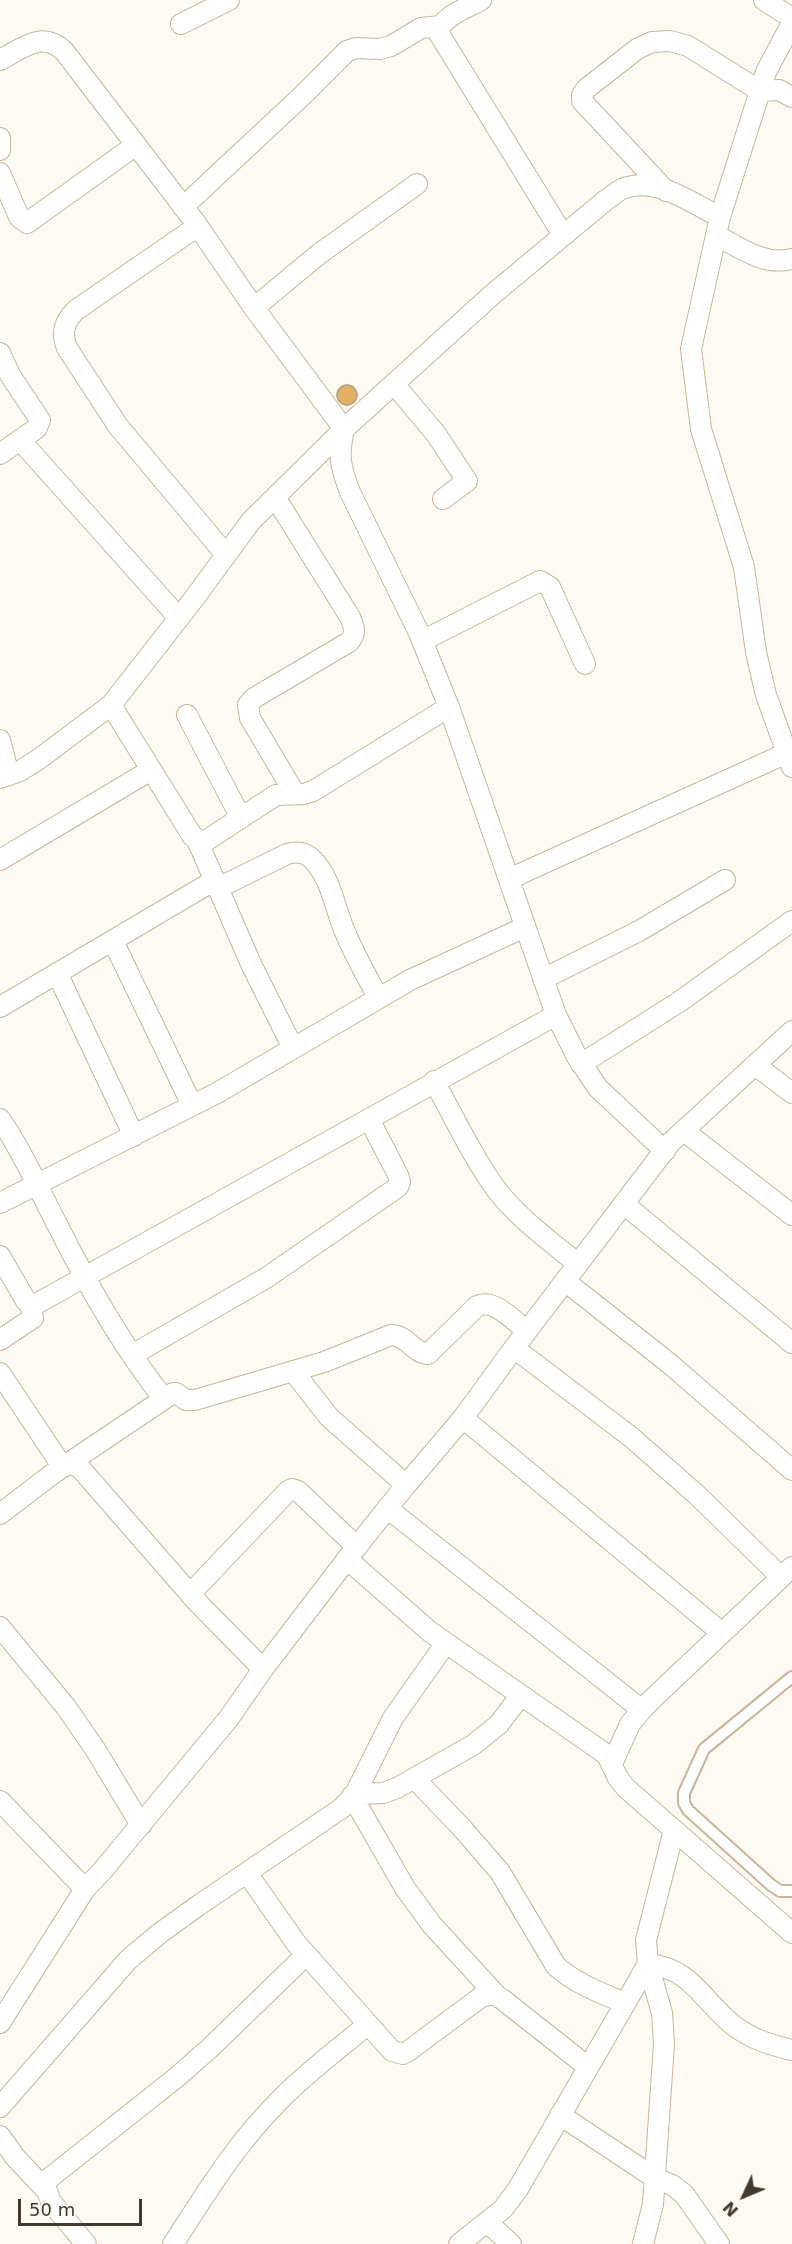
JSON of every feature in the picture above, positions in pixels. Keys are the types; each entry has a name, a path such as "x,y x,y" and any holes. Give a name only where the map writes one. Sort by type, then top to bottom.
{"street":[{"path":"181,24 229,0"},
{"path":"183,207 303,96 347,51 356,48 380,50 391,46 421,28 440,26 481,0"},
{"path":"764,0 792,18"},
{"path":"508,879 788,749 766,695 756,652 744,567 701,429 691,349 718,226 766,72 792,23"},
{"path":"440,26 438,32 440,39 563,235"},
{"path":"0,60 41,40 57,45 198,226 254,308 344,429"},
{"path":"792,97 779,90 760,92 688,46 670,40 652,42 637,50 586,89 582,95 582,101 586,106 666,190 763,260 774,262 792,260"},
{"path":"0,138 0,150"},
{"path":"0,173 19,217 27,223 136,145"},
{"path":"254,308 319,254 417,184"},
{"path":"0,740 4,777 39,759 111,705 251,522 344,429 493,294 606,200 621,190 638,185 654,186 666,190"},
{"path":"198,226 76,310 67,319 63,338 67,348 118,426 226,555"},
{"path":"0,353 10,375 40,420 37,428 0,454"},
{"path":"394,384 436,434 467,481 443,499"},
{"path":"344,429 339,449 340,467 422,641 449,707 556,1015 581,1064 598,1088 665,1151"},
{"path":"20,440 179,618"},
{"path":"275,497 355,628 354,636 349,642 254,698 248,705 250,718 295,794"},
{"path":"422,641 540,581 550,587 585,664"},
{"path":"111,705 197,840 252,966 293,1048"},
{"path":"197,840 207,840 276,795 304,794 313,791 449,707"},
{"path":"187,715 241,818"},
{"path":"0,860 151,770"},
{"path":"0,1007 112,940 216,884 296,852 307,855 314,861 329,888 345,934 378,998"},
{"path":"543,979 639,931 725,880"},
{"path":"581,1064 679,1002 792,921"},
{"path":"0,1203 192,1106 410,980 525,927"},
{"path":"112,940 192,1106"},
{"path":"57,973 134,1136"},
{"path":"30,1304 36,1304 556,1015"},
{"path":"0,2023 85,1889 104,1870 229,1718 263,1669 352,1553 463,1418 665,1151 792,1031"},
{"path":"755,1065 792,1093"},
{"path":"434,1081 496,1190 516,1212 578,1264"},
{"path":"0,1119 84,1277 132,1356 164,1399"},
{"path":"132,1356 266,1278 394,1191 400,1182 398,1175 369,1119"},
{"path":"684,1131 792,1215"},
{"path":"624,1204 792,1343"},
{"path":"0,1256 26,1301 30,1304 33,1318 0,1340"},
{"path":"565,1281 670,1364 792,1470"},
{"path":"0,1514 67,1464 176,1393 191,1401 324,1362 391,1335 397,1335 420,1352 428,1354 477,1306 483,1304 493,1305 527,1331"},
{"path":"514,1348 631,1437 787,1573 642,1710 630,1724 612,1764"},
{"path":"292,1371 329,1417 406,1485"},
{"path":"0,1373 58,1460 81,1469 190,1594 263,1669"},
{"path":"463,1418 722,1633"},
{"path":"190,1594 288,1491 292,1489 298,1491 352,1553 429,1631 601,1750 626,1788 792,1933"},
{"path":"387,1508 642,1710"},
{"path":"0,1627 66,1707 95,1749 141,1825"},
{"path":"0,2107 128,1960 160,1933 342,1808 353,1795 393,1718 446,1643"},
{"path":"353,1795 383,1793 415,1779 488,1735 499,1725 521,1695"},
{"path":"415,1779 500,1872 556,1966 581,1984 625,2003"},
{"path":"353,1795 412,1898 432,1925 497,1996 588,2067"},
{"path":"0,1801 85,1889"},
{"path":"643,2244 653,2204 664,2044 662,2013 648,1964 646,1940 674,1830"},
{"path":"247,1873 306,1955 392,2051 403,2054 481,1997 489,1994 497,1996"},
{"path":"47,2180 177,2077 306,1955"},
{"path":"459,2244 503,2209 518,2189 648,1964"},
{"path":"648,1964 663,1966 689,1980 724,2018 752,2038 792,2050"},
{"path":"173,2244 216,2177 242,2142 278,2102 368,2024"},
{"path":"560,2115 654,2178 672,2185 684,2194 719,2244"},
{"path":"0,2136 15,2157 47,2191 51,2202 86,2244"},
{"path":"487,2222 511,2244"}],"lane":[{"path":"792,1677 704,1749 684,1793 684,1803 694,1817 771,1885 780,1891 792,1891"}],"building":[{"path":"347,385 354,388 357,395 354,402 347,405 340,402 337,395 340,388"}]}
